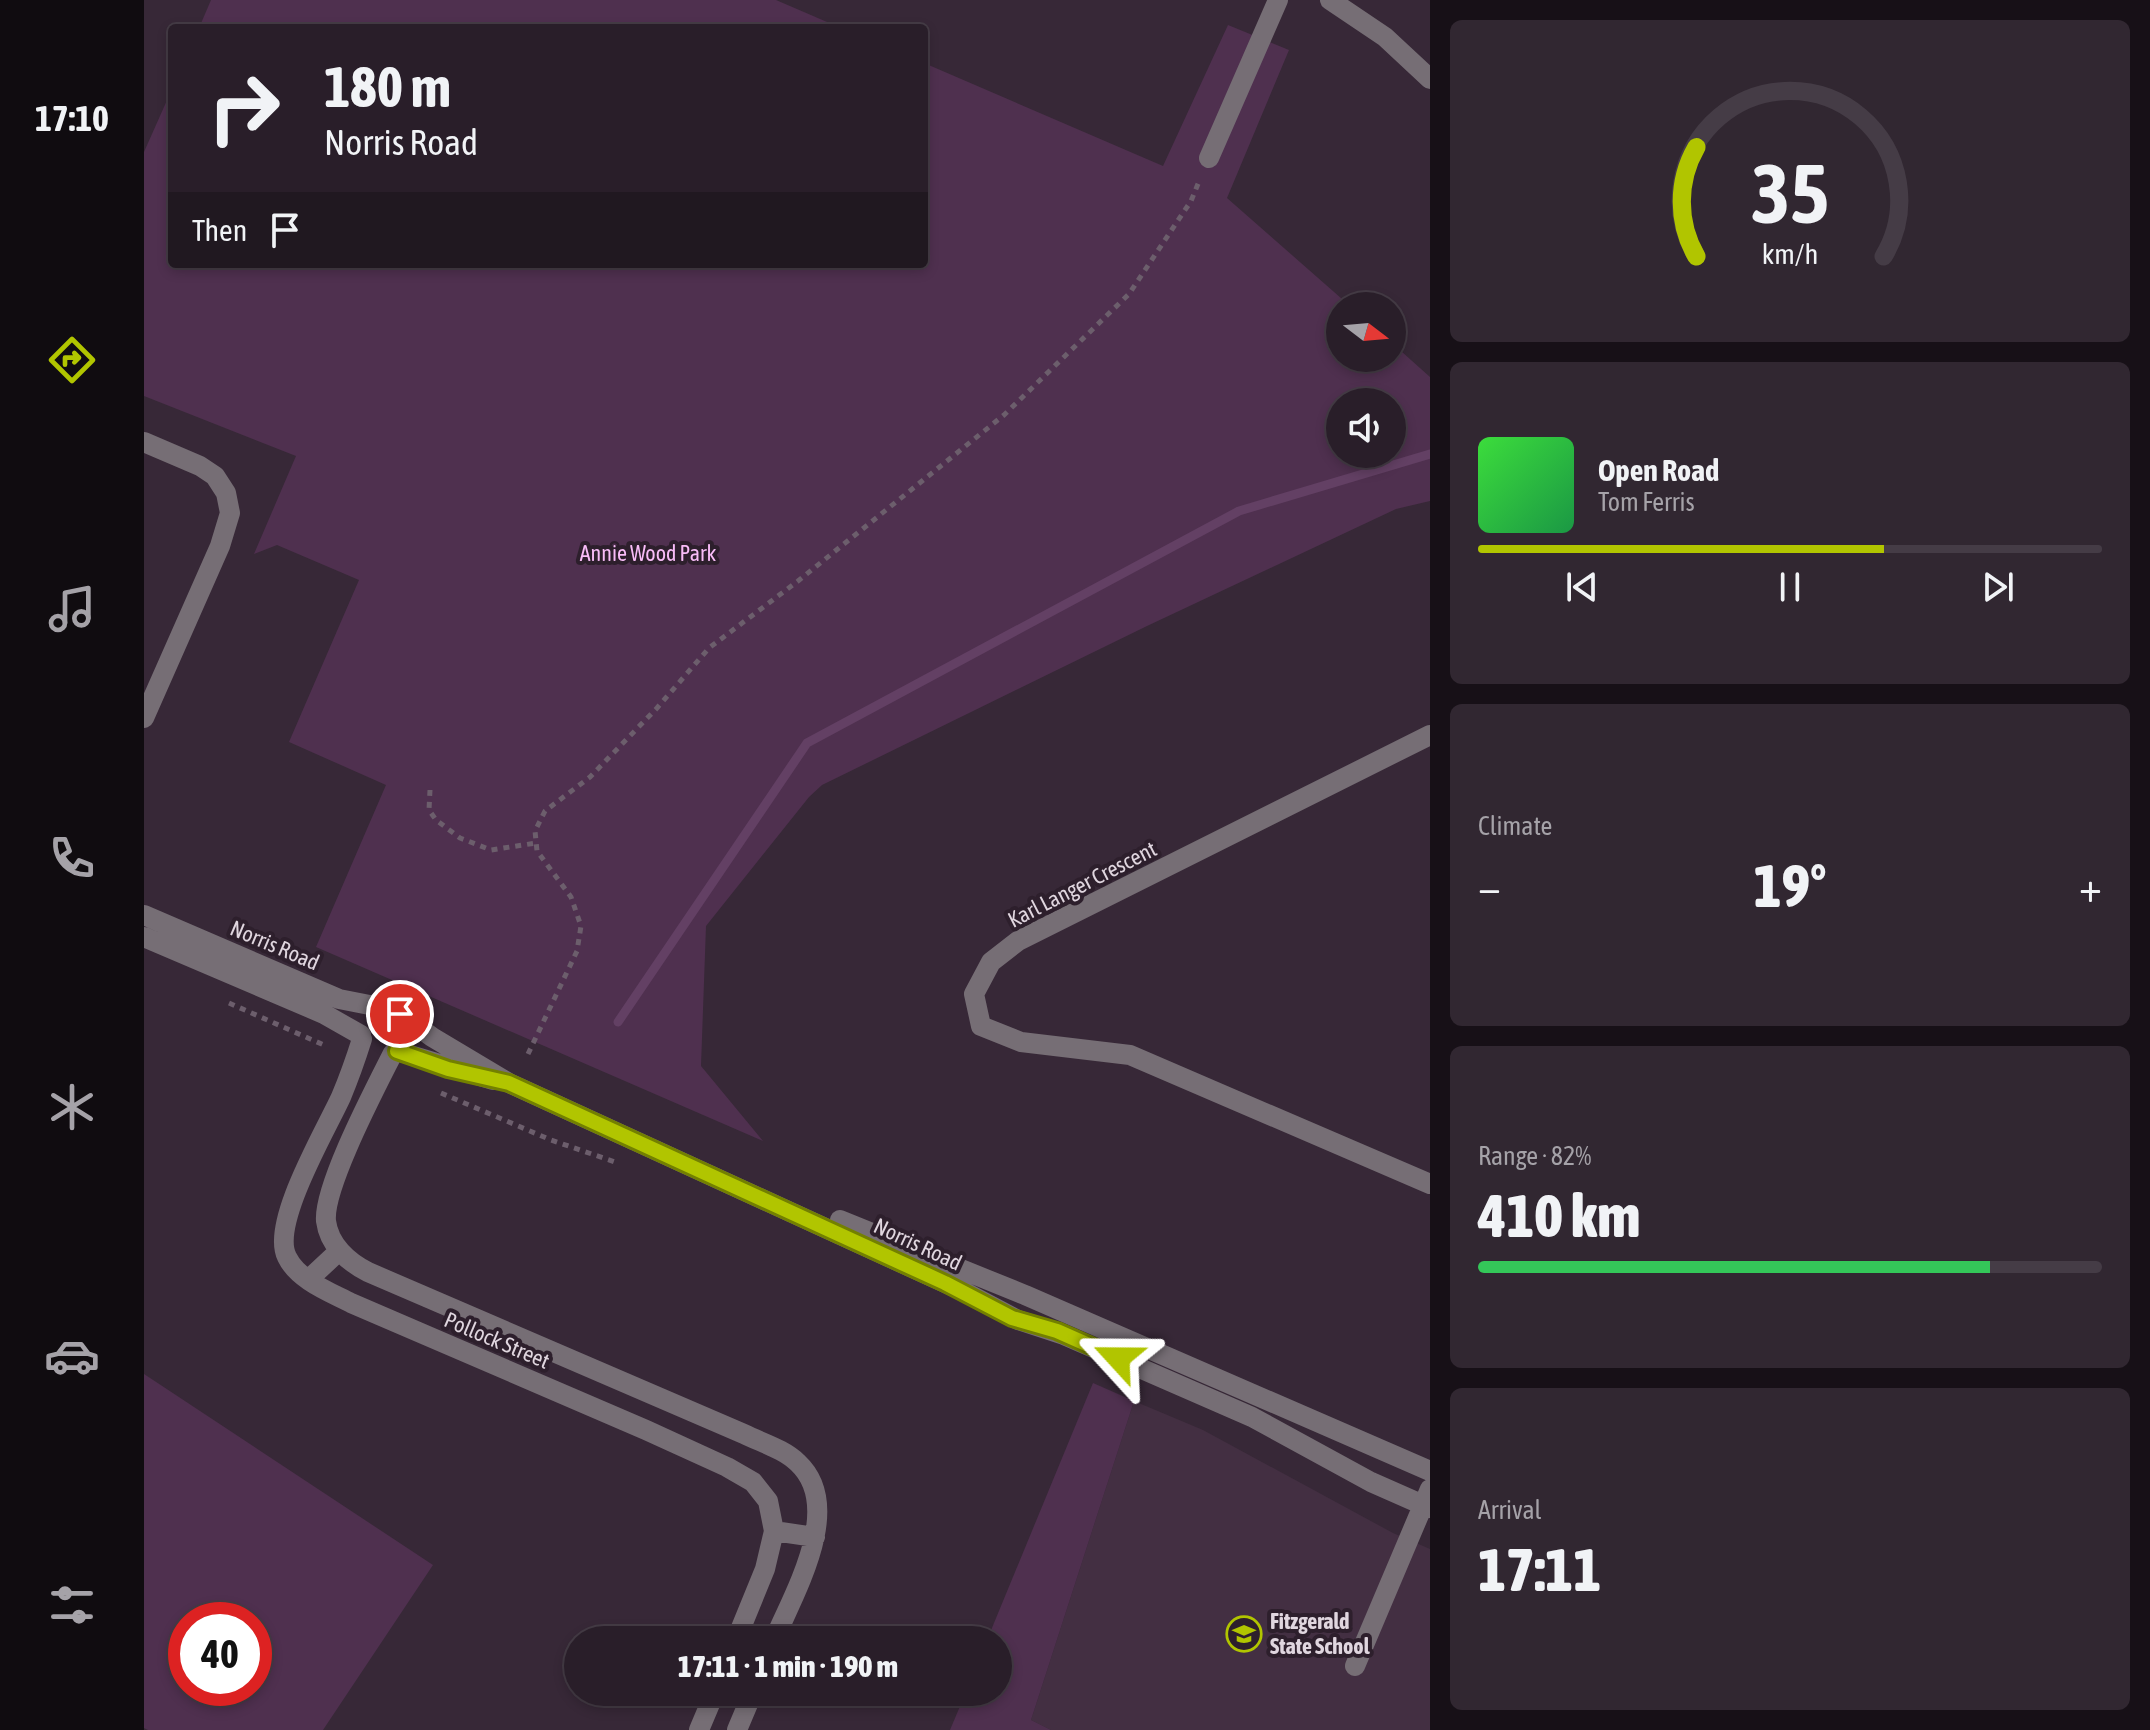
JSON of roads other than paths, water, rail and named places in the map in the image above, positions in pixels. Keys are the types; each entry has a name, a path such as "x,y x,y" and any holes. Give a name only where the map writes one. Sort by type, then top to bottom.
{"street":[{"path":"1209,158 1278,0"},
{"path":"1330,0 1385,37 1430,79"},
{"path":"144,442 200,466 215,476 226,493 230,513 220,546 144,718"},
{"name":"Karl Langer Crescent","path":"1430,735 1018,941 991,962 974,994 981,1026 1021,1042 1130,1055 1430,1184"},
{"name":"Norris Road","path":"144,915 339,999 394,1010 432,1037 509,1083 967,1293 1012,1318 1057,1331 1252,1417 1426,1509"},
{"name":"Norris Road","path":"144,937 324,1014 362,1037 373,1052 395,1052 448,1069 509,1083"},
{"path":"309,1279 339,1251 328,1229 327,1209 335,1179 395,1052 408,1034 405,1021 394,1010 375,1010 362,1024 362,1037"},
{"name":"Pollock Street","path":"362,1037 335,1109 293,1198 283,1232 287,1258 294,1267 327,1291 385,1318 729,1468 753,1482 765,1495 772,1513 774,1531"},
{"path":"335,1109 361,1121"},
{"name":"Norris Road","path":"602,1124 1025,1295 1430,1471"},
{"name":"Pollock Street","path":"339,1251 359,1268 791,1457 807,1474 819,1504 819,1515 815,1537 780,1626"},
{"path":"385,1318 399,1286"},
{"path":"514,1373 528,1340"},
{"path":"646,1430 660,1399"},
{"path":"729,1468 744,1434"},
{"path":"1355,1666 1426,1509"},
{"path":"742,1626 768,1557 774,1531 815,1537"},
{"path":"699,1730 709,1706"},
{"path":"717,1706 739,1726 747,1706"}],"waterway":[{"path":"618,1022 807,743 1239,511 1430,454"}],"place":[{"name":"Fitzgerald State School","path":"1244,1634"}],"park label":[{"name":"Annie Wood Park","path":"648,553"}]}
